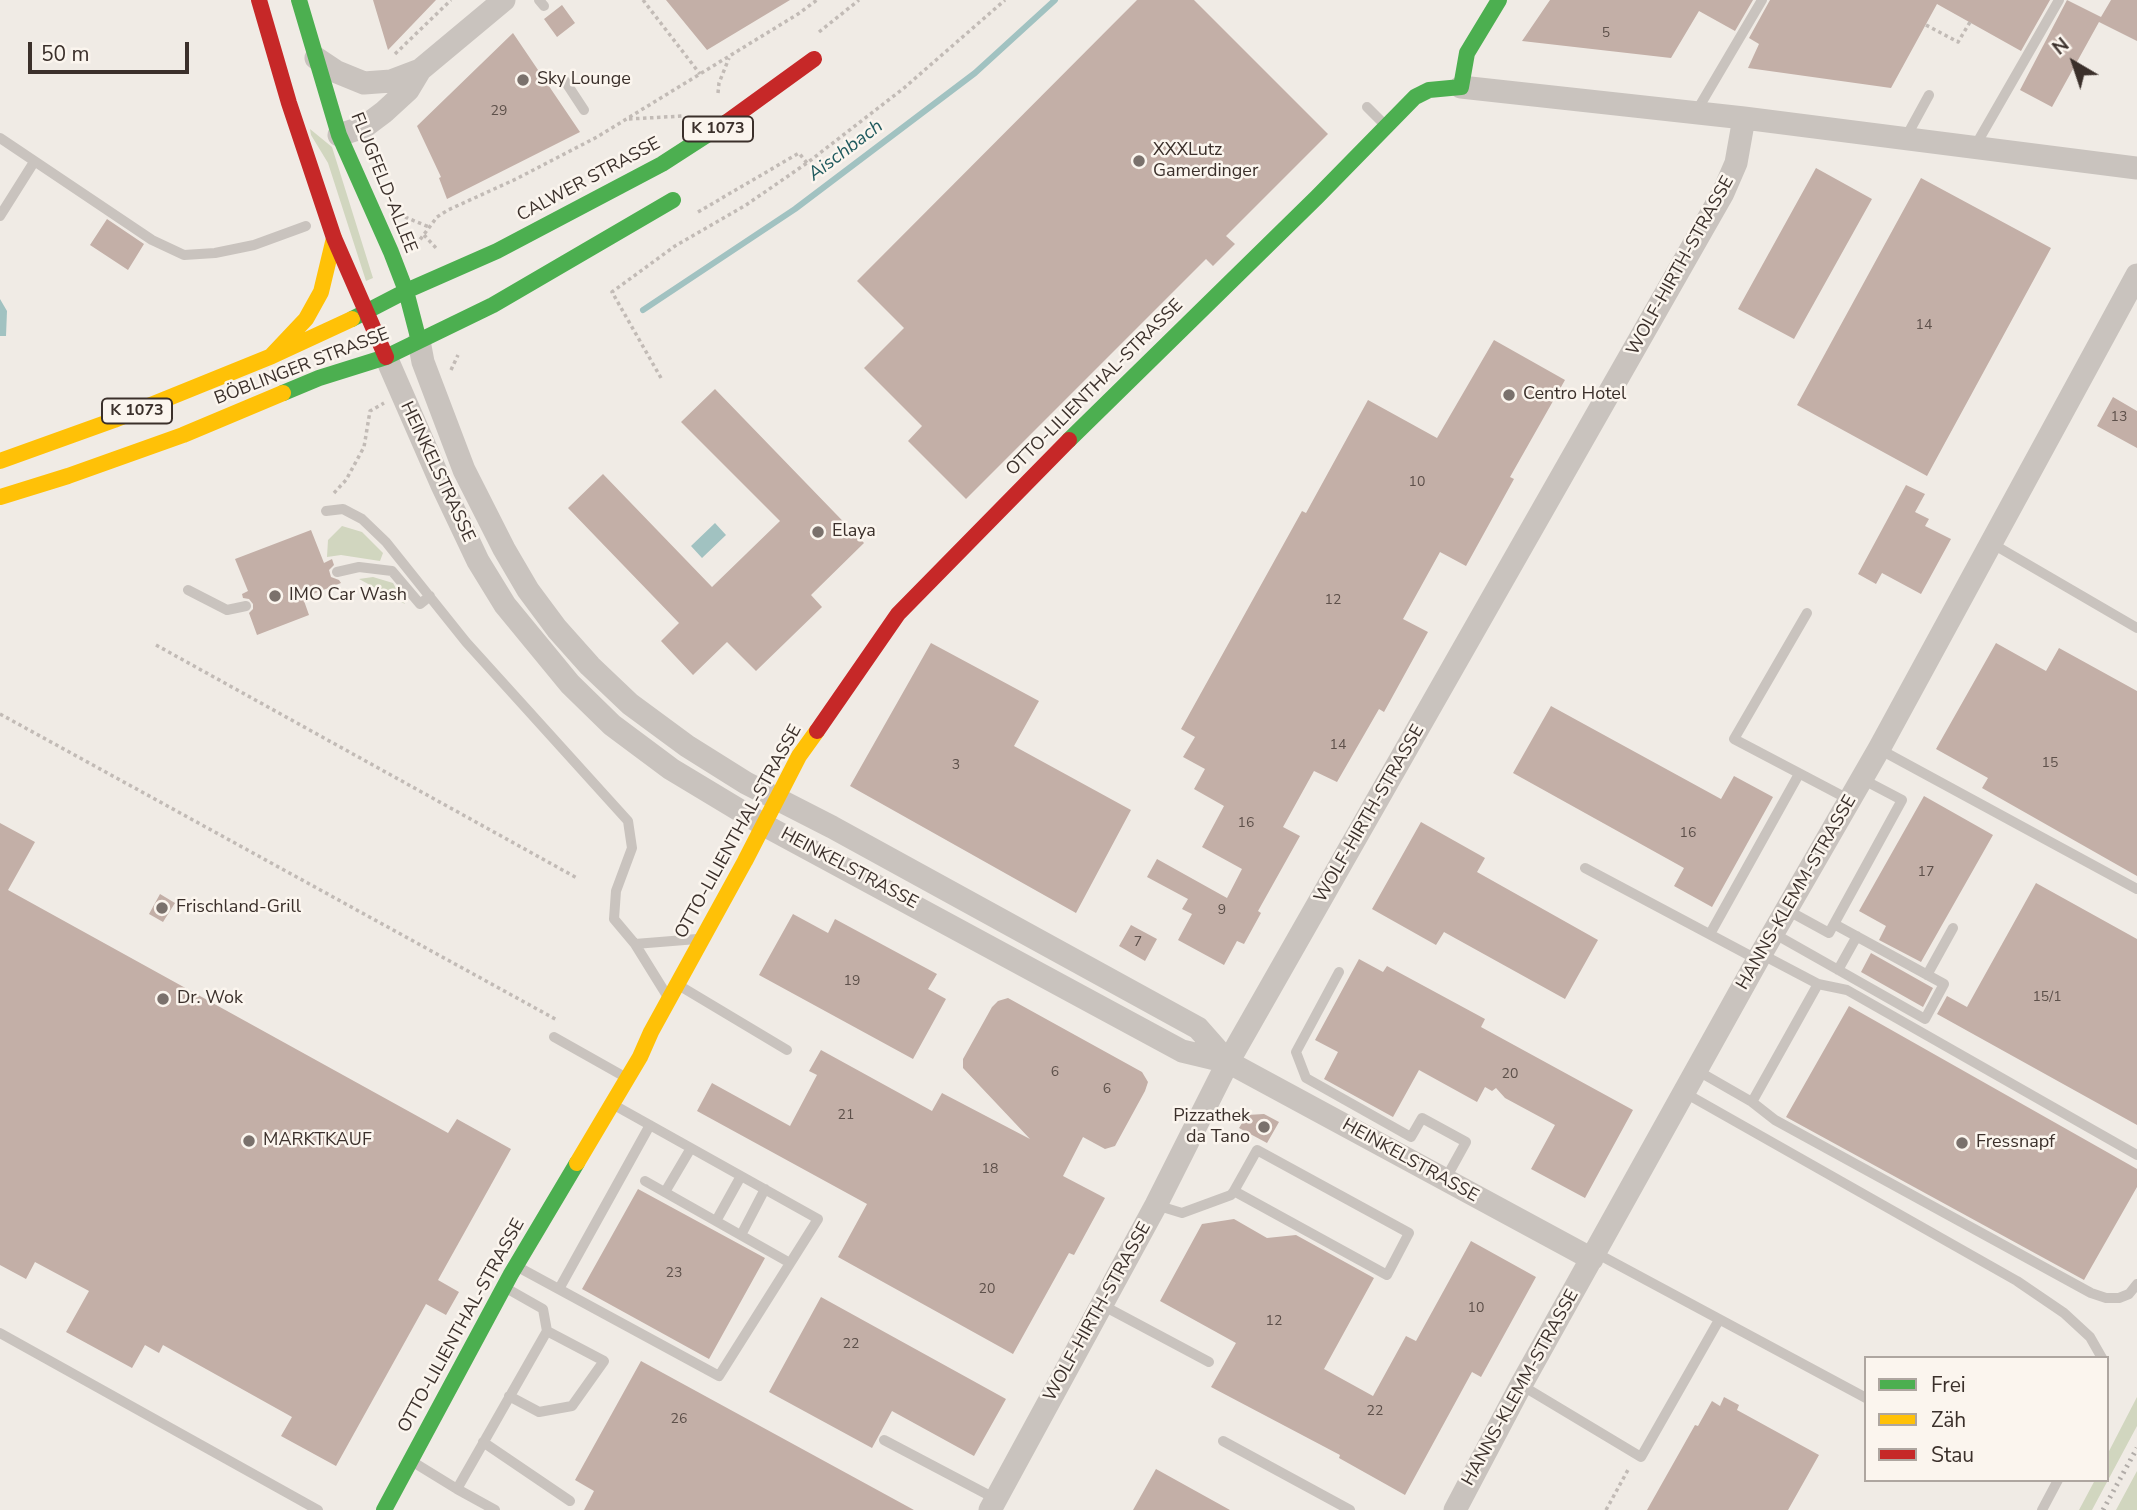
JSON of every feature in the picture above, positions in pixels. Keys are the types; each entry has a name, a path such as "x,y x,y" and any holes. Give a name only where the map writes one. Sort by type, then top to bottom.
{"main road":[{"path":"259,0 289,103 334,238 367,312"},
{"name":"FLUGFELD-ALLEE","path":"299,0 316,58 326,129 405,291 419,341"},
{"path":"1461,87 1467,53 1499,0"},
{"name":"CALWER STRASSE","path":"405,291 497,251 662,164 711,134 814,59"},
{"name":"OTTO-LILIENTHAL-STRASSE","path":"384,1510 503,1286 627,1078 778,799 799,755 874,647 914,596 1415,97 1429,90 1461,87"},
{"path":"289,103 326,129"},
{"name":"K 1073","path":"419,341 493,305 673,200"},
{"path":"272,356 306,319 316,301 323,285 334,238"},
{"name":"BÖBLINGER STRASSE","path":"0,461 114,421 272,356 367,312 405,291"},
{"name":"HEINKELSTRASSE","path":"367,312 386,357"},
{"name":"BÖBLINGER STRASSE","path":"0,497 183,435 319,378 386,357 419,341"}],"street":[{"path":"326,129 363,127 384,112 408,90 421,70 504,0"},
{"path":"316,58 337,72 364,83 391,81 421,70"},
{"path":"1461,87 1744,118 2137,168"},
{"name":"WOLF-HIRTH-STRASSE","path":"993,1505 1156,1205 1228,1062 1723,193 1736,163 1744,118"},
{"name":"HANNS-KLEMM-STRASSE","path":"1455,1510 1521,1385 1773,933 1879,749 2136,279"},
{"name":"HEINKELSTRASSE","path":"419,341 423,362 464,470 504,549 528,590 557,629 630,704 687,746 778,799 1198,1028 1228,1062"},
{"name":"HEINKELSTRASSE","path":"386,357 478,561 505,605 570,684 612,724 671,769 764,825 1182,1051 1228,1062 1445,1180 1594,1256"}],"lane":[{"path":"1696,113 1762,0"},
{"path":"1974,148 2059,0"},
{"path":"565,81 584,110"},
{"path":"1905,139 1929,95"},
{"path":"1367,107 1386,126"},
{"path":"0,138 152,240 184,255 215,253 254,245 306,226"},
{"path":"0,216 34,162"},
{"path":"326,510 343,509 362,519 386,542 466,642 628,821 632,848 616,891 614,919 673,992 787,1050"},
{"path":"1991,543 2137,628"},
{"path":"337,572 359,567 392,571 420,604 430,596"},
{"path":"188,590 228,610 246,606"},
{"path":"1807,613 1734,739 1850,800"},
{"path":"1879,749 2137,889"},
{"path":"1710,934 1799,774"},
{"path":"1787,910 1829,933 1902,800 1862,779"},
{"path":"1585,867 1710,934 1818,984 1847,990 2137,1155"},
{"path":"1773,933 1925,1019 1944,984 1834,924"},
{"path":"1927,975 1953,928"},
{"path":"1838,970 1857,936"},
{"path":"635,944 703,938"},
{"path":"1339,972 1296,1052 1306,1078 1411,1137 1422,1118 1466,1142 1445,1180"},
{"path":"1752,1102 1818,984"},
{"path":"554,1037 627,1078"},
{"path":"1698,1071 1752,1102 1775,1120 2091,1293 2106,1298 2119,1298 2129,1294 2137,1284"},
{"path":"1685,1093 2017,1281 2064,1313 2090,1337 2101,1356"},
{"path":"515,1266 719,1376 818,1219 612,1104"},
{"path":"559,1289 650,1125"},
{"path":"665,1192 691,1148"},
{"path":"1156,1205 1182,1213 1231,1195 1257,1150 1409,1233 1387,1275 1234,1191"},
{"path":"716,1221 741,1176"},
{"path":"645,1181 790,1263"},
{"path":"741,1235 765,1189"},
{"path":"1594,1256 1642,1277 1864,1397"},
{"path":"457,1489 547,1331 543,1309 503,1286"},
{"path":"1102,1305 1209,1362"},
{"path":"1521,1385 1641,1457 1719,1320"},
{"path":"509,1396 540,1412 572,1406 604,1361 547,1331"},
{"path":"0,1333 318,1510"},
{"path":"884,1440 993,1505"},
{"path":"1223,1441 1350,1510"},
{"path":"482,1442 570,1501"},
{"path":"410,1461 495,1510"},
{"path":"2042,1510 2057,1482"}],"path":[{"path":"388,61 451,0"},
{"path":"643,0 700,74"},
{"path":"429,227 437,217 448,210 516,179 628,119 817,0"},
{"path":"661,377 612,292 675,246 746,205 807,163 904,88 1005,0"},
{"path":"1926,24 1958,42 1970,22"},
{"path":"718,93 729,56"},
{"path":"628,119 682,116"},
{"path":"333,495 346,480 365,447 370,411 385,403"},
{"path":"156,645 577,878"},
{"path":"0,714 568,1026"},
{"path":"1606,1510 1636,1454"}],"green space":[{"path":"310,129 332,147 373,278 366,281 328,163"},
{"path":"342,526 362,532 383,553 380,561 341,555 327,557 328,540"},
{"path":"373,577 393,583 405,604 359,579"},
{"path":"2137,1397 2137,1426 2109,1478 2109,1451"},
{"path":"2137,1471 2137,1510 2116,1510"},
{"path":"2094,1482 2107,1482 2092,1510 2079,1510"}],"water":[{"path":"0,299 7,311 6,336 0,336"},
{"path":"715,523 726,535 702,558 691,546"}],"building":[{"path":"373,0 436,0 388,50"},
{"path":"666,0 790,0 707,50"},
{"name":"XXXLutz Gamerdinger","path":"1137,0 1194,0 1328,134 1226,236 1235,244 1213,266 1206,259 966,499 908,441 922,426 864,368 904,328 857,281"},
{"path":"1550,0 1753,0 1735,31 1699,11 1671,58 1522,41"},
{"path":"1770,0 2050,0 2021,51 1937,4 1891,88 1748,68 1759,44 1749,38"},
{"path":"2067,0 2101,17 2111,0 2137,0 2137,41 2099,22 2052,107 2020,90"},
{"path":"562,5 575,23 557,37 544,19"},
{"path":"513,33 580,132 447,199 439,178 441,177 417,126"},
{"path":"1816,168 1872,199 1794,339 1738,309"},
{"path":"1921,178 2051,248 1927,476 1797,405"},
{"path":"107,219 144,244 128,270 90,245"},
{"path":"1494,340 1565,380 1510,477 1514,479 1466,566 1440,552 1403,619 1428,632 1384,712 1379,709 1337,782 1314,771 1283,827 1300,836 1258,911 1261,913 1244,944 1237,941 1224,965 1178,940 1192,914 1182,909 1188,899 1147,877 1157,859 1227,898 1242,869 1202,847 1224,806 1194,789 1205,769 1183,757 1195,737 1181,729 1302,511 1306,513 1368,400 1437,438"},
{"name":"Elaya","path":"715,389 864,543 811,595 822,607 756,671 727,642 693,675 661,641 679,623 568,508 603,474 712,587 780,521 681,422"},
{"path":"2113,397 2137,411 2137,448 2097,426"},
{"path":"1906,485 1925,494 1915,512 1929,519 1925,526 1951,539 1921,594 1882,573 1876,584 1858,574"},
{"path":"311,530 324,563 332,559 334,565 329,570 331,577 341,583 303,598 309,615 257,635 249,613 253,604 249,599 243,598 242,594 248,591 235,559"},
{"path":"931,643 1039,701 1014,746 1131,810 1076,913 850,786"},
{"path":"1996,643 2046,671 2059,648 2137,691 2137,876 1982,788 1988,778 1936,749"},
{"path":"1551,706 1721,799 1734,776 1773,797 1712,907 1674,886 1684,868 1513,773"},
{"path":"1924,796 1993,835 1921,962 1879,940 1886,926 1859,911"},
{"path":"1421,822 1485,858 1477,872 1598,940 1565,999 1444,932 1436,945 1372,909"},
{"name":"MARKTKAUF","path":"0,823 35,842 8,890 448,1133 457,1119 511,1149 438,1280 459,1292 446,1315 426,1304 336,1466 281,1436 292,1417 163,1345 159,1353 145,1345 132,1368 66,1332 89,1291 35,1262 26,1279 0,1265"},
{"path":"2036,883 2137,939 2137,1125 1937,1014 1947,996 1967,1007"},
{"name":"Frischland-Grill","path":"160,894 175,903 163,922 149,914"},
{"path":"793,914 828,933 835,919 937,974 928,989 946,999 913,1059 759,975"},
{"path":"1131,925 1157,939 1145,961 1119,946"},
{"path":"1871,953 1933,988 1923,1007 1861,972"},
{"path":"1359,959 1383,972 1387,966 1485,1019 1481,1027 1633,1110 1585,1198 1531,1169 1555,1125 1505,1098 1496,1088 1492,1091 1485,1087 1477,1102 1419,1070 1393,1117 1324,1079 1338,1052 1315,1040"},
{"path":"1008,998 1142,1072 1148,1082 1115,1146 1105,1149 1083,1137 1063,1176 1105,1198 1074,1255 1069,1253 1013,1354 838,1257 867,1204 697,1111 712,1083 790,1126 817,1075 809,1071 821,1050 932,1111 942,1093 1030,1139 963,1068 963,1059 992,1007 998,1001"},
{"name":"Fressnapf","path":"1849,1006 2137,1169 2137,1187 2084,1280 1786,1117"},
{"path":"1264,1114 1279,1122 1267,1143 1239,1128 1247,1115"},
{"path":"638,1189 765,1258 709,1359 582,1289"},
{"path":"1234,1219 1267,1238 1296,1235 1374,1278 1324,1369 1373,1396 1406,1336 1416,1341 1471,1241 1536,1277 1481,1377 1472,1372 1405,1495 1339,1458 1340,1455 1211,1387 1236,1343 1160,1301 1202,1224"},
{"path":"821,1297 1006,1399 974,1456 892,1411 872,1448 769,1392"},
{"path":"641,1361 914,1510 584,1510 594,1491 575,1480"},
{"path":"1724,1397 1739,1405 1737,1410 1819,1455 1788,1510 1647,1510 1695,1425 1698,1426 1712,1401 1720,1406"},
{"path":"1156,1469 1230,1510 1133,1510"}],"waterway":[{"name":"Aischbach","path":"643,310 795,209 975,73 1055,0"}],"railway":[{"path":"2103,1510 2137,1448"}],"traffic: fast":[{"path":"299,0 339,135 391,252 406,291 419,341"},
{"path":"1069,440 1415,97 1429,90 1461,87 1467,53 1499,0"},
{"path":"352,319 406,291 497,251 662,164 727,122"},
{"path":"283,393 319,378 386,357 493,305 673,200"},
{"path":"384,1510 511,1274 577,1163"}],"traffic: slow":[{"path":"272,355 306,319 321,292 334,238"},
{"path":"0,461 114,420 272,356 352,319"},
{"path":"0,497 183,435 283,393"},
{"path":"577,1163 640,1057 799,756 817,731"}],"traffic: jam":[{"path":"259,0 289,103 334,238 386,357"},
{"path":"727,122 814,59"},
{"path":"817,731 898,614 1069,440"}],"place":[{"name":"Sky Lounge","path":"523,80"},
{"name":"XXXLutz Gamerdinger","path":"1139,161"},
{"name":"Centro Hotel","path":"1509,395"},
{"name":"Elaya","path":"818,532"},
{"name":"IMO Car Wash","path":"275,596"},
{"name":"Frischland-Grill","path":"162,908"},
{"name":"Dr. Wok","path":"163,999"},
{"name":"Pizzathek da Tano","path":"1264,1127"},
{"name":"MARKTKAUF","path":"249,1141"},
{"name":"Fressnapf","path":"1962,1143"}]}
